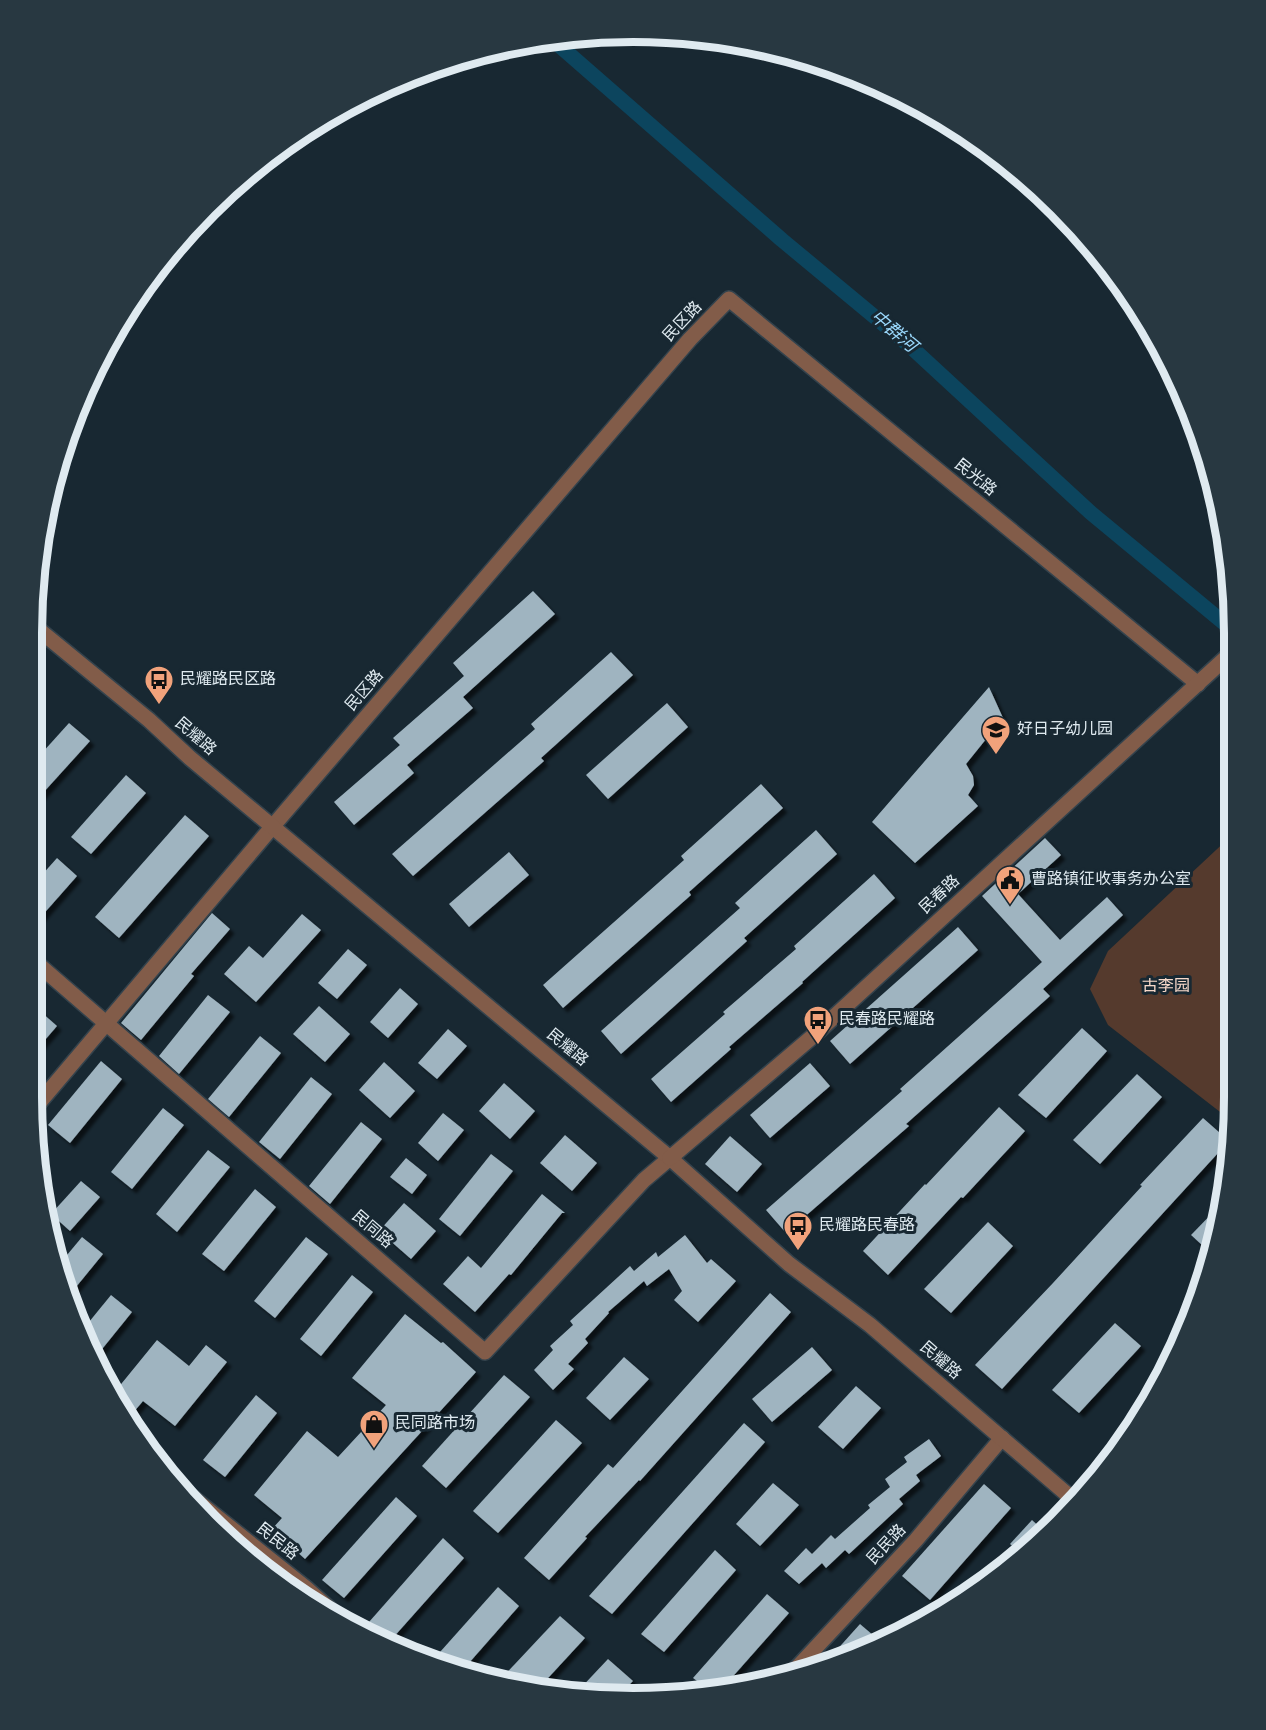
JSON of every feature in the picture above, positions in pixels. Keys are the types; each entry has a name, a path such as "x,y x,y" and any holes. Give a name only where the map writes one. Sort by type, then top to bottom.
{"street":[{"name":"民光路","path":"729,299 1198,684"},
{"name":"民区路","path":"42,1099 682,348 729,299"},
{"name":"民耀路","path":"42,632 670,1158 789,1264 870,1325 1069,1496"},
{"name":"民春路","path":"670,1158 812,1037 1224,660"},
{"name":"民同路","path":"42,967 485,1352 644,1180 670,1158"},
{"name":"民民路","path":"801,1664 916,1540 1002,1438"},
{"name":"民民路","path":"218,1518 309,1591"}],"green space":[{"name":"古李园","path":"1224,843 1224,1115 1108,1025 1090,989 1108,951"}],"building":[{"path":"533,591 555,614 463,697 473,708 407,765 414,773 354,825 334,802 400,745 393,738 464,676 453,663"},
{"path":"611,652 633,675 541,758 544,761 413,876 392,854 535,729 531,724"},
{"path":"989,687 1003,718 966,764 973,776 974,785 968,795 978,806 915,863 872,822"},
{"path":"667,703 688,727 608,799 586,775"},
{"path":"69,723 90,741 42,794 42,753"},
{"path":"126,775 146,793 91,854 71,837"},
{"path":"761,784 783,808 689,892 691,895 563,1008 543,985 684,860 681,856"},
{"path":"185,815 209,836 119,938 95,917"},
{"path":"816,830 837,854 744,938 747,941 621,1054 601,1031 740,908 735,903"},
{"path":"1045,838 1061,855 1018,894 1060,940 1107,897 1123,915 1043,989 1050,996 906,1124 909,1126 786,1233 766,1210 902,1091 900,1089 1042,962 982,896"},
{"path":"509,852 529,875 469,927 449,904"},
{"path":"57,858 77,876 42,916 42,875"},
{"path":"874,874 895,898 671,1102 651,1079 725,1014 723,1012 796,949 794,946"},
{"path":"212,913 230,929 191,974 194,976 141,1040 121,1023"},
{"path":"302,914 321,930 256,1002 224,974 249,946 263,958"},
{"path":"958,927 978,950 850,1064 830,1041"},
{"path":"348,949 367,965 337,999 318,983"},
{"path":"400,988 418,1004 388,1038 370,1022"},
{"path":"208,995 230,1012 179,1074 159,1056"},
{"path":"319,1006 350,1034 325,1062 293,1034"},
{"path":"42,1013 57,1026 42,1043"},
{"path":"1082,1028 1107,1051 1046,1118 1018,1095"},
{"path":"448,1029 467,1046 437,1079 418,1063"},
{"path":"260,1036 281,1053 229,1117 208,1099"},
{"path":"101,1061 122,1079 70,1143 48,1125"},
{"path":"384,1062 415,1091 390,1118 359,1090"},
{"path":"810,1063 830,1086 770,1138 750,1115"},
{"path":"1137,1074 1162,1097 1100,1164 1073,1140"},
{"path":"311,1077 332,1094 280,1159 259,1142"},
{"path":"504,1083 535,1111 510,1139 479,1111"},
{"path":"999,1107 1025,1131 888,1275 863,1251"},
{"path":"163,1108 184,1125 132,1189 111,1172"},
{"path":"443,1113 464,1130 438,1161 418,1143"},
{"path":"1203,1118 1223,1136 1222,1149 1002,1389 975,1365 1142,1186 1140,1185"},
{"path":"361,1122 382,1139 330,1204 309,1186"},
{"path":"565,1135 597,1163 572,1191 540,1163"},
{"path":"730,1136 762,1164 737,1192 705,1164"},
{"path":"208,1150 230,1167 177,1232 156,1214"},
{"path":"491,1154 513,1171 460,1236 439,1219"},
{"path":"406,1158 427,1175 412,1194 390,1177"},
{"path":"81,1181 100,1197 70,1231 54,1217 53,1212"},
{"path":"255,1189 276,1207 224,1271 202,1254"},
{"path":"542,1194 565,1213 562,1213 511,1275 509,1274 475,1312 443,1284 468,1256 481,1268"},
{"path":"404,1203 436,1231 411,1259 379,1231"},
{"path":"1213,1212 1205,1247 1191,1235"},
{"path":"988,1222 1013,1246 951,1313 924,1289"},
{"path":"685,1235 707,1263 711,1259 736,1281 698,1322 674,1300 682,1291 669,1269 647,1286 644,1281 608,1312 585,1339 588,1343 568,1364 574,1369 553,1390 534,1370 553,1350 550,1346 573,1325 570,1321 630,1266 634,1271 656,1252 658,1257"},
{"path":"82,1237 103,1254 74,1289 64,1258"},
{"path":"306,1237 328,1254 275,1318 254,1301"},
{"path":"352,1275 373,1292 321,1356 300,1339"},
{"path":"770,1293 791,1312 640,1481 585,1537 587,1538 549,1580 524,1558 608,1464 613,1468"},
{"path":"111,1295 132,1312 100,1352 87,1324"},
{"name":"民同路市场","path":"405,1314 441,1343 443,1342 476,1372 305,1559 272,1529 282,1518 254,1495 307,1431 338,1457 386,1405 352,1378"},
{"path":"1115,1323 1141,1346 1079,1413 1052,1390"},
{"path":"157,1340 189,1366 206,1345 227,1362 175,1426 143,1401 134,1412 118,1387"},
{"path":"812,1347 832,1370 772,1422 752,1399"},
{"path":"624,1357 649,1379 610,1420 586,1398"},
{"path":"504,1375 530,1397 446,1488 422,1466"},
{"path":"856,1386 881,1408 843,1449 818,1427"},
{"path":"256,1395 277,1413 225,1477 203,1460"},
{"path":"556,1420 582,1443 498,1533 473,1511"},
{"path":"744,1423 765,1442 612,1614 589,1596"},
{"path":"929,1439 941,1456 916,1475 920,1481 899,1499 903,1504 849,1554 845,1550 826,1568 822,1563 799,1584 784,1571 806,1548 812,1554 831,1535 835,1539 870,1508 868,1505 890,1487 885,1479 907,1462 904,1457"},
{"path":"773,1483 799,1505 760,1546 736,1524"},
{"path":"984,1484 1011,1508 930,1600 902,1576"},
{"path":"396,1497 417,1516 344,1598 322,1580"},
{"path":"1032,1520 1039,1526 1014,1548 1010,1544"},
{"path":"443,1538 464,1558 394,1637 379,1630 369,1622"},
{"path":"715,1550 736,1570 664,1652 641,1634"},
{"path":"498,1587 519,1606 468,1664 437,1655"},
{"path":"767,1594 789,1613 730,1680 701,1684 693,1678"},
{"path":"560,1616 585,1638 545,1681 505,1674"},
{"path":"860,1624 874,1636 859,1643 834,1653"},
{"path":"608,1659 633,1681 626,1688 583,1686"}],"waterway":[{"name":"中群河","path":"560,47 782,240 911,347 1091,513 1224,623"}],"place":[{"name":"民耀路民区路","path":"159,706"},
{"name":"好日子幼儿园","path":"996,756"},
{"name":"曹路镇征收事务办公室","path":"1010,906"},
{"name":"民春路民耀路","path":"818,1046"},
{"name":"民耀路民春路","path":"798,1252"},
{"name":"民同路市场","path":"374,1450"}]}
